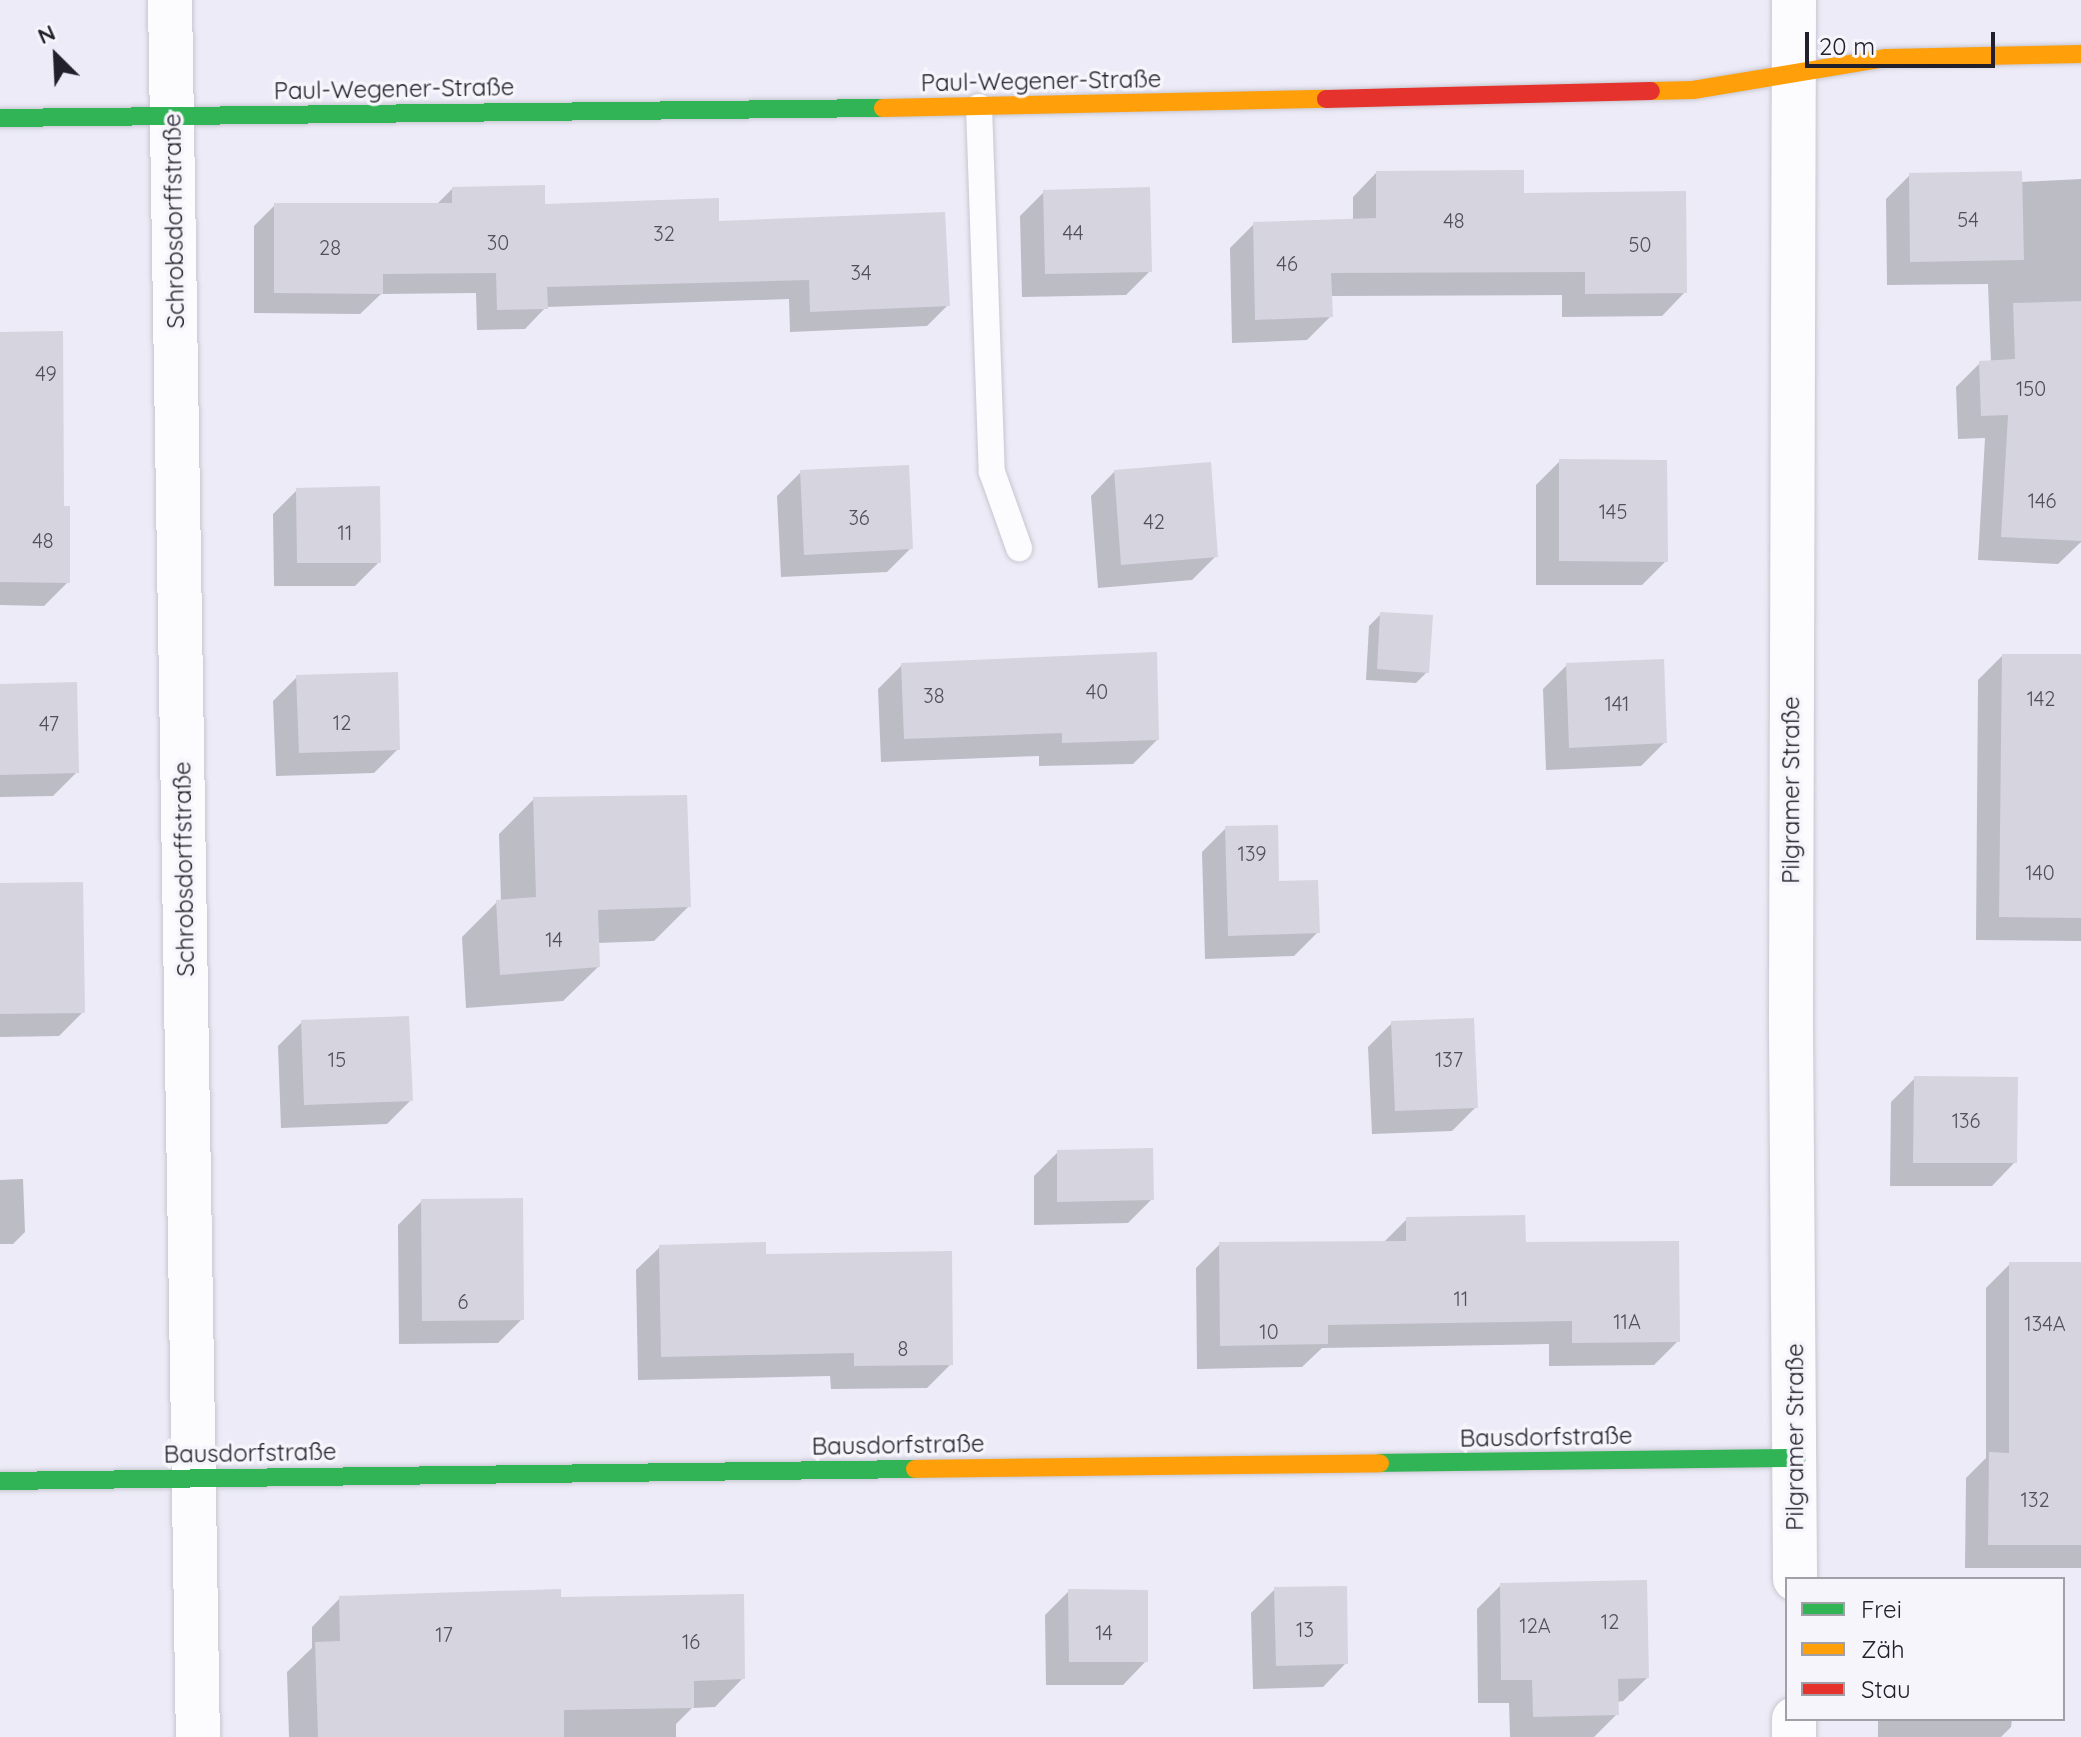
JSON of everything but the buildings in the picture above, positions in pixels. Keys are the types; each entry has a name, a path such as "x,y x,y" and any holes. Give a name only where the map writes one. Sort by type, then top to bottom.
{"street":[{"name":"Schrobsdorffstraße","path":"170,0 198,1737"},
{"name":"Pilgramer Straße","path":"1794,0 1791,1027 1797,1458 1795,1577"},
{"name":"Paul-Wegener-Straße","path":"0,118 979,107 1693,90 1793,76 1886,58 2081,54"},
{"name":"Bausdorfstraße","path":"0,1481 1797,1458"}],"lane":[{"path":"979,107 992,472 1019,548"}],"traffic: fast":[{"path":"0,118 883,108"},
{"path":"1380,1463 1797,1458"},
{"path":"0,1481 915,1469"}],"traffic: slow":[{"path":"1651,91 1693,90 1886,58 2081,54"},
{"path":"883,108 1326,99"},
{"path":"915,1469 1380,1463"}],"traffic: jam":[{"path":"1326,99 1651,91"}]}
